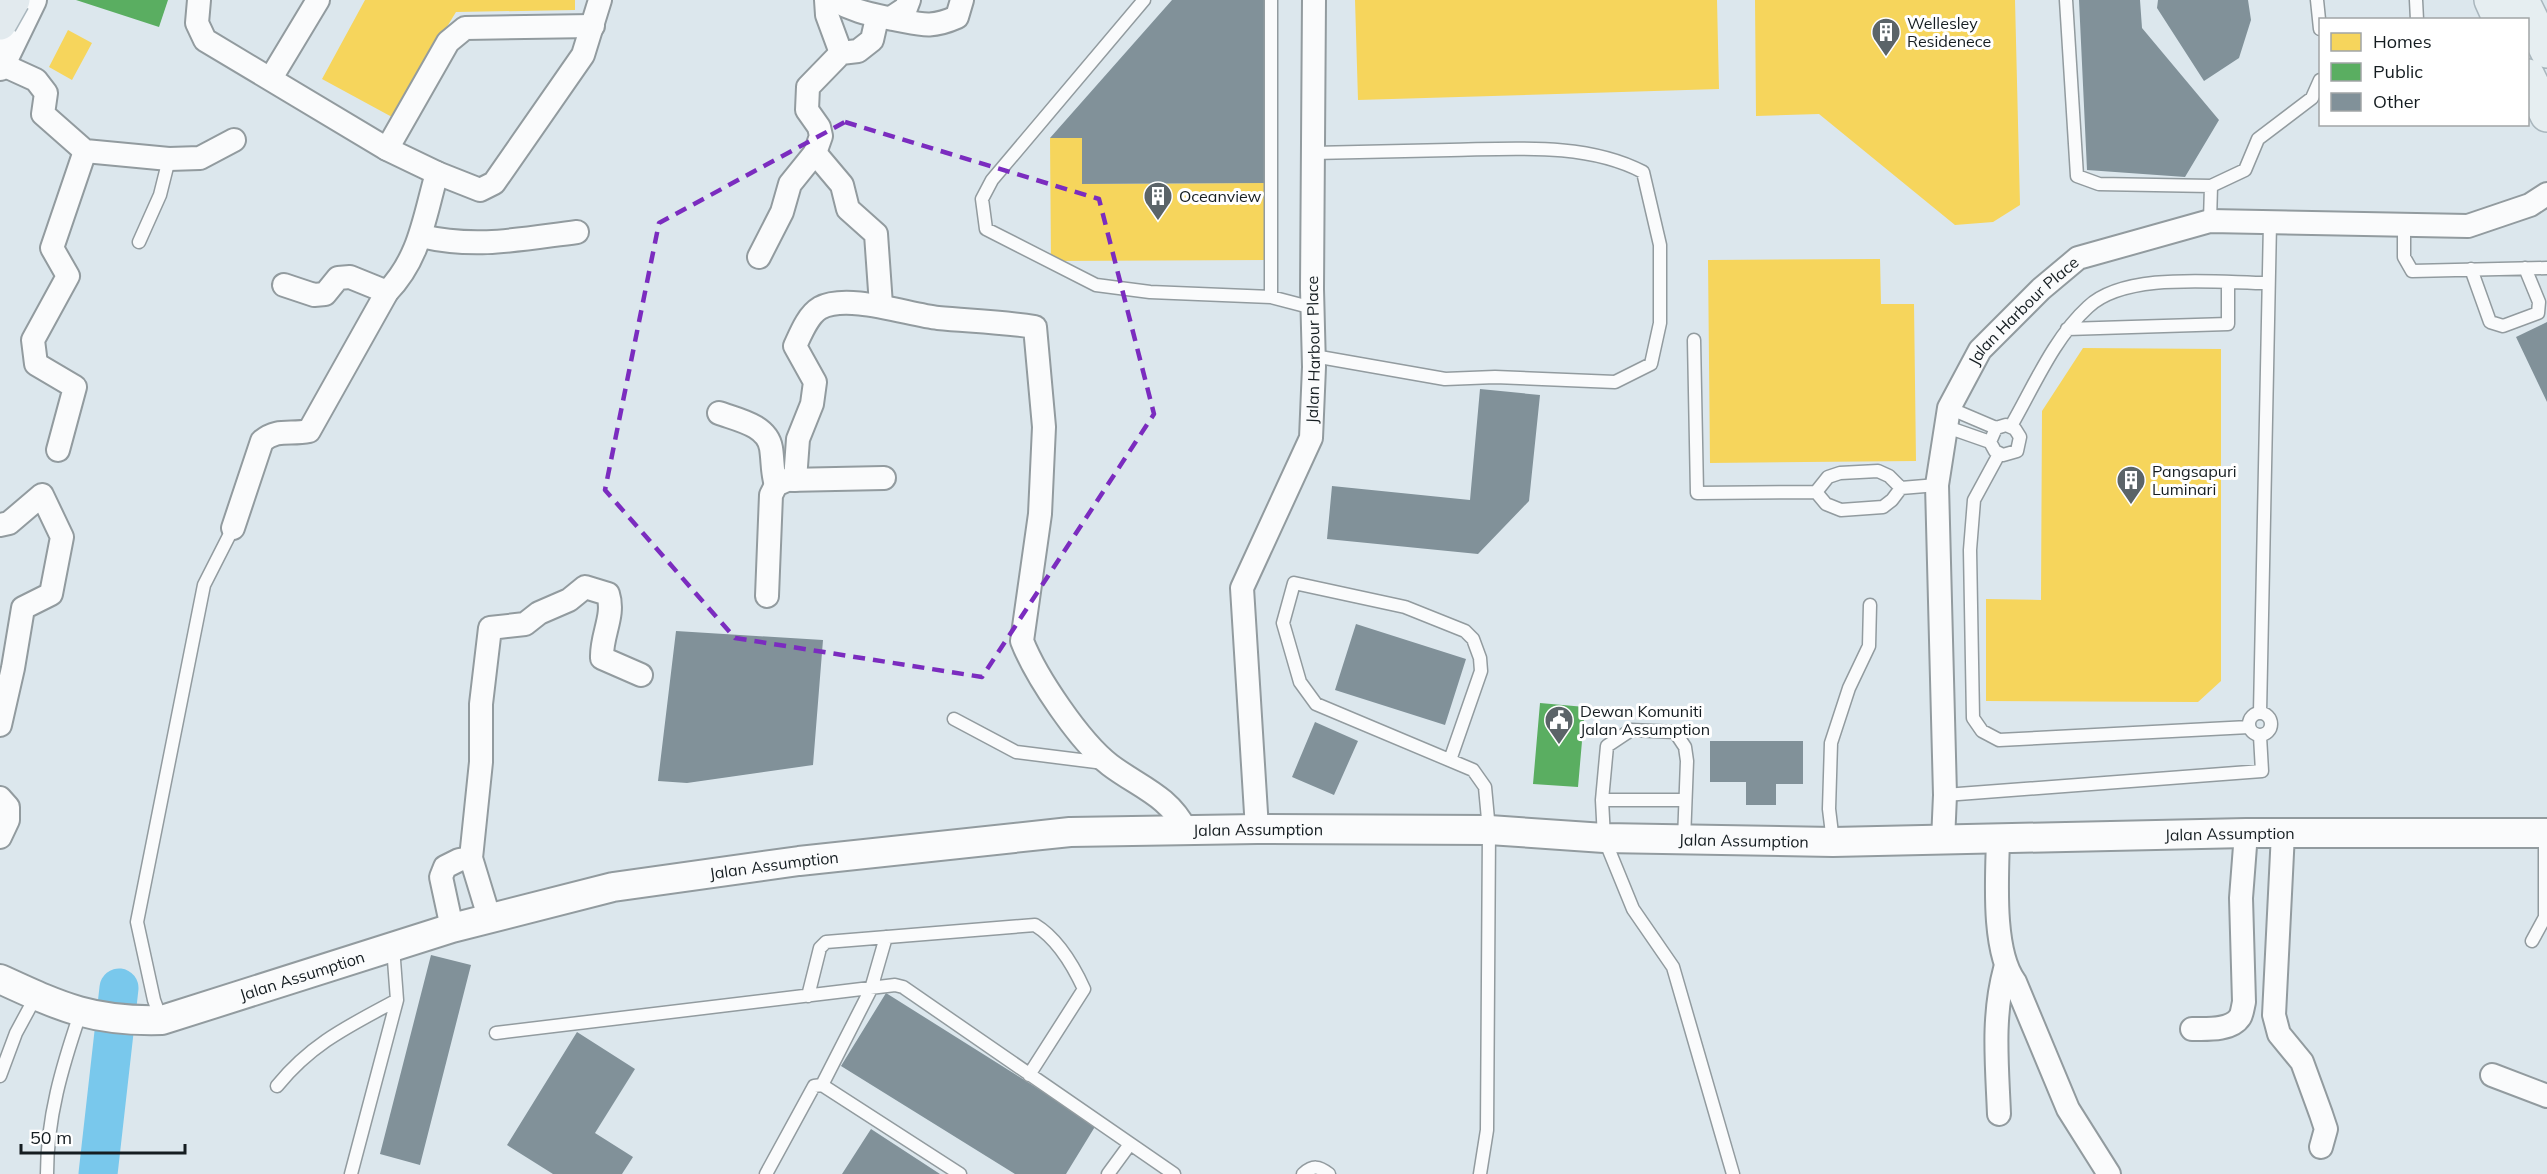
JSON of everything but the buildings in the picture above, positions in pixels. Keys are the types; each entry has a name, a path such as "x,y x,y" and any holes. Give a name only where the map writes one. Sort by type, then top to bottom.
{"highway":[{"path":"3,49 13,0"},
{"path":"2491,0 2499,18"},
{"path":"2522,0 2547,51"},
{"path":"2529,78 2547,115"}],"street":[{"path":"3,49 32,0"},
{"path":"199,0 197,23 205,40 387,149 480,190 494,183 583,55 600,0"},
{"path":"271,78 318,0"},
{"path":"825,0 827,15 841,53"},
{"path":"834,0 884,18 919,26 942,24 957,17 962,0"},
{"path":"759,257 782,212 790,184 815,153 820,136 819,127 807,110 808,87 841,53 858,51 872,40 884,18 906,8 909,0"},
{"name":"Jalan Harbour Place","path":"1257,829 1242,588 1311,438 1314,356 1314,0"},
{"path":"0,4 8,13 3,49"},
{"path":"387,149 448,42 465,28 593,26"},
{"path":"3,49 36,80 46,93 43,114 85,151 169,159 200,158 234,140"},
{"path":"58,450 75,387 36,364 33,340 68,276 52,248 85,151"},
{"path":"815,153 842,185 848,208 876,234 881,305"},
{"path":"233,528 262,441 273,432 309,431 387,292 405,274 421,236 437,173"},
{"name":"Jalan Harbour Place","path":"1943,841 1945,795 1937,485 1948,418 1980,350 2041,289 2078,258 2210,221 2468,226 2530,205 2547,194"},
{"path":"421,236 481,244 577,232"},
{"path":"284,285 314,295 325,294 338,278 350,277 387,292"},
{"path":"767,596 771,495 785,483 798,439 812,404 815,382 795,346 800,335 820,308 834,305 881,305 936,317 1035,327 1044,427 1040,514 1022,641 1029,659 1054,699 1084,738 1109,764 1144,786 1177,812 1186,830"},
{"path":"719,413 757,428 766,435 785,483"},
{"path":"785,483 884,478"},
{"path":"0,525 9,523 42,495 62,537 51,594 23,608 0,725"},
{"path":"489,918 471,858 481,762 481,704 490,628 525,624 539,613 569,600 585,587 608,594 612,606 602,647 602,658 641,675"},
{"path":"0,798 8,807 8,814 0,837"},
{"name":"Jalan Assumption","path":"0,979 36,996 91,1016 148,1020 452,928 613,886 799,861 1070,832 1257,829 1489,830 1604,838 1833,842 2246,833 2546,832"},
{"path":"2192,1029 2214,1029 2231,1024 2240,1018 2244,1002 2241,898 2246,833"},
{"path":"2283,833 2274,1015 2279,1034 2302,1062 2321,1114 2326,1129 2321,1147"},
{"path":"1998,839 1996,897 2005,969 1995,1031 1999,1114"},
{"path":"452,928 441,877 445,867 459,860 471,858"},
{"path":"2005,969 2015,982 2068,1109 2109,1174"},
{"path":"2492,1075 2547,1096"}],"lane":[{"path":"1144,0 992,180 982,199 986,229 1096,285 1150,292 1271,297 1313,308"},
{"path":"1271,0 1271,297"},
{"path":"2066,0 2077,176 2099,184 2211,186 2245,170 2258,139 2312,98 2319,82"},
{"path":"2317,0 2319,19"},
{"path":"2416,0 2417,18"},
{"path":"1313,153 1510,147 1586,154 1622,161 1643,172 1660,245 1660,312 1651,364 1615,382 1495,377 1445,379 1314,356"},
{"path":"139,242 159,195 169,159"},
{"path":"2210,221 2211,186"},
{"path":"2260,713 2270,223"},
{"path":"2404,226 2404,257 2412,271 2547,268"},
{"path":"2471,269 2490,322 2503,326 2538,313 2539,302 2525,268"},
{"path":"2011,426 2067,329 2090,305 2116,291 2147,283 2268,283"},
{"path":"2067,329 2228,324 2228,283"},
{"path":"1694,340 1698,493 1816,492"},
{"path":"1948,418 1996,428 2011,426"},
{"path":"1948,418 1990,442 1999,454"},
{"path":"1999,454 2013,454 2019,447 2020,437 2011,426"},
{"path":"1990,442 1996,428"},
{"path":"1999,454 1974,501 1970,550 1973,718 1982,731 2000,740 2249,727"},
{"path":"1816,492 1828,477 1840,473 1878,471 1889,476 1901,488"},
{"path":"1816,492 1826,504 1841,510 1883,507 1901,488 1937,485"},
{"path":"148,1020 154,1000 137,922 204,585 233,528"},
{"path":"1450,760 1481,671 1473,639 1465,630 1405,607 1294,582 1283,623 1300,682 1316,704 1473,770 1485,787 1489,830 1487,1130 1480,1174"},
{"path":"1833,842 1829,809 1831,743 1849,688 1869,646 1870,605"},
{"path":"2260,713 2267,715 2271,726 2267,733 2260,736 2253,733 2249,727 2251,717 2260,713"},
{"path":"954,719 1016,752 1109,764"},
{"path":"1684,840 1685,747 1675,732 1631,730 1607,746 1602,800 1604,838 1633,909 1673,967 1733,1174"},
{"path":"1945,795 2262,771 2260,736"},
{"path":"1602,800 1685,800"},
{"path":"2532,941 2545,917 2546,832"},
{"path":"808,996 820,948 826,942 1035,925 1046,932 1065,954 1084,989 1029,1075"},
{"path":"822,1085 871,989 886,937"},
{"path":"351,1174 397,1000 393,946"},
{"path":"496,1033 895,985 903,987 1174,1174"},
{"path":"0,1076 16,1034 36,996"},
{"path":"277,1086 296,1062 316,1045 397,1000"},
{"path":"47,1174 47,1141 57,1083 91,1016"},
{"path":"766,1174 814,1086 822,1085 960,1174"},
{"path":"1108,1174 1130,1144"},
{"path":"1303,1174 1311,1167 1320,1167 1329,1174"}],"highlighted area":[{"path":"845,122 1099,199 1154,414 982,677 735,638 605,490 659,223"}],"waterway":[{"path":"98,1174 119,988"}],"place":[{"name":"Wellesley Residenece","path":"1886,58"},
{"name":"Oceanview","path":"1158,222"},
{"name":"Pangsapuri Luminari","path":"2131,506"},
{"name":"Dewan Komuniti Jalan Assumption","path":"1559,746"}]}
